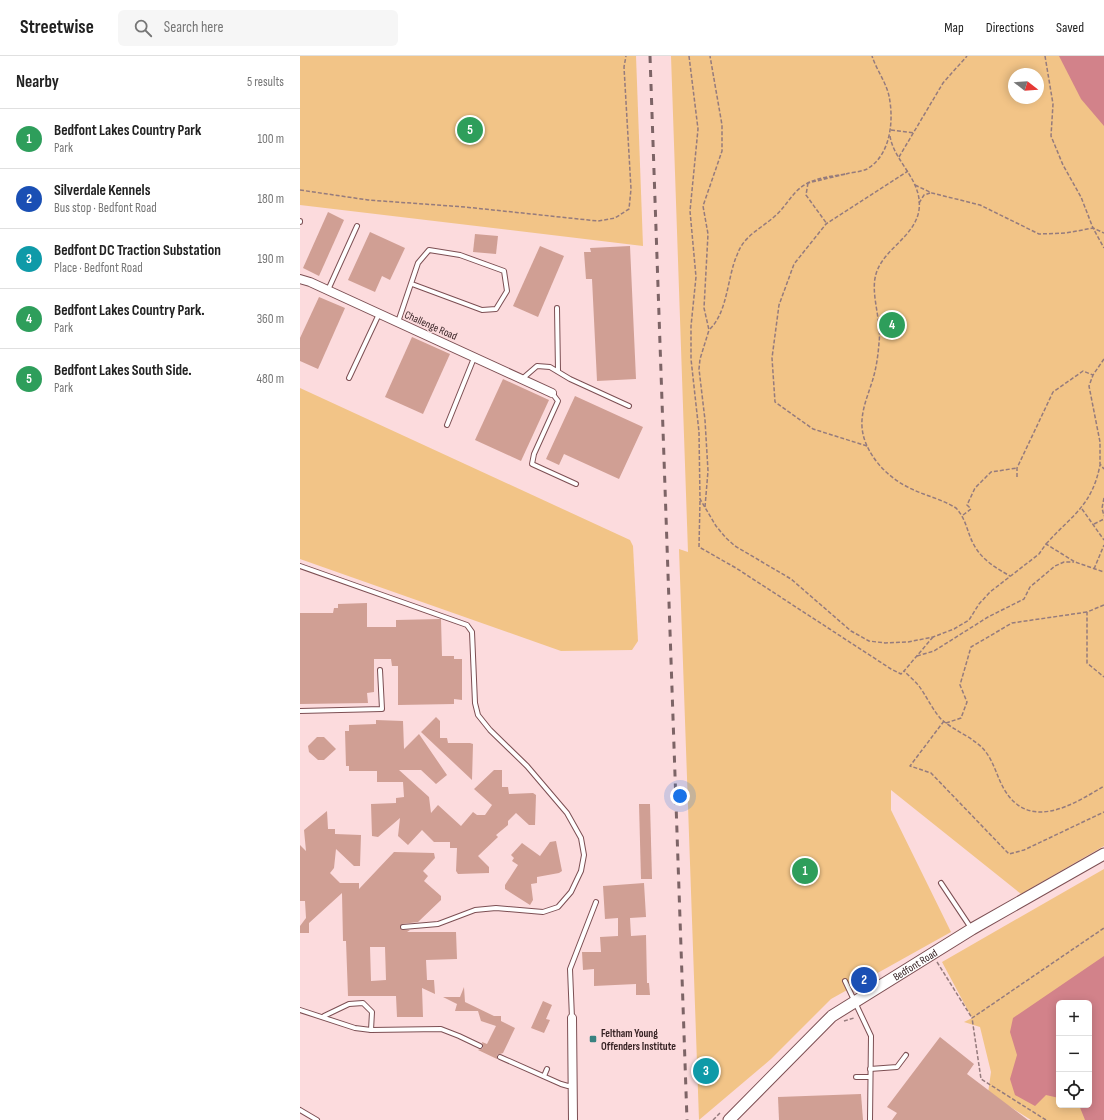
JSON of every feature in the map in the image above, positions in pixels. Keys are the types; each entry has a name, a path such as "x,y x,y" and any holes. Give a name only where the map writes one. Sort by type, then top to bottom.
{"street":[{"name":"Challenge Road","path":"300,279 328,290 552,393"},
{"name":"Bedfont Road","path":"729,1120 832,1016 972,929 1104,854"},
{"path":"572,1018 573,1120"}],"lane":[{"path":"328,290 357,226"},
{"path":"398,322 418,263 429,250 460,255 504,272 507,291 496,309 482,310 412,284"},
{"path":"557,308 558,371"},
{"path":"349,378 378,314"},
{"path":"447,425 474,357"},
{"path":"522,379 537,366 550,366 570,379 629,406"},
{"path":"552,393 558,401 534,454 532,464 576,484"},
{"path":"300,566 467,625 472,632 474,703 478,715 490,730 527,766 567,813 581,838 584,855 581,871 571,892 558,906 543,912 496,908 475,910 438,924 403,927"},
{"path":"300,711 382,708 380,670"},
{"path":"941,883 972,929"},
{"path":"572,1018 570,969 596,902"},
{"path":"845,981 871,1036 870,1120"},
{"path":"324,1016 349,1004 363,1003 372,1012 371,1030"},
{"path":"300,1010 324,1016 355,1028 371,1030 441,1029 480,1046"},
{"path":"870,1069 897,1067 906,1055"},
{"path":"500,1057 568,1086 573,1085"},
{"path":"544,1076 547,1069"},
{"path":"856,1077 870,1077"},
{"path":"300,1110 316,1120"}],"path":[{"path":"300,190 368,200 465,207 598,221 615,218 629,209 632,189 624,67 626,56"},
{"path":"689,56 698,129 690,212 696,277 691,326 691,359 701,467 699,547 736,568 901,674 933,637"},
{"path":"709,330 704,308 708,234 703,206 722,151 722,125 710,56"},
{"path":"808,183 867,169 884,150 890,136 891,117 888,95 872,56"},
{"path":"899,157 942,83 967,56"},
{"path":"1045,56 1053,104 1051,136 1063,165 1081,197 1093,228 1104,248"},
{"path":"891,130 914,133"},
{"path":"890,136 892,146 915,185 919,204"},
{"path":"867,446 813,429 774,402 772,358 779,304 794,264 827,224 908,171"},
{"path":"705,508 708,471 705,420 699,369 700,359 709,330 715,324 721,311 737,253 748,237 775,217 792,195 808,183 827,176 846,174 808,183"},
{"path":"808,183 806,195 827,224"},
{"path":"915,185 932,193 980,205 1039,234 1072,233 1093,228 1104,233"},
{"path":"932,193 924,195 919,204 916,222 886,255 875,275 874,288 880,323 880,339 873,381 865,400 862,421 867,446 871,455 895,480 948,503 956,508 963,516 974,545 981,556 1010,576"},
{"path":"700,499 726,538 791,579 851,631 869,641 885,643 933,637 954,629 969,620 979,604 1010,576 1039,554 1069,519 1082,509 1087,501 1097,479 1100,464 1099,436 1089,386 1093,375 1104,360"},
{"path":"1017,477 1017,468 1053,392 1083,371 1093,375"},
{"path":"1100,464 1104,469"},
{"path":"963,516 971,509 968,505 975,488 991,472 1017,468"},
{"path":"1104,498 1102,508 1104,514"},
{"path":"1082,509 1104,540"},
{"path":"1094,524 1104,519"},
{"path":"1046,544 1075,562 1104,572"},
{"path":"1094,569 1104,545"},
{"path":"917,656 934,651 988,617 1024,599 1030,587 1056,566 1064,562 1075,562"},
{"path":"946,723 961,718 967,702 960,685 972,647 1012,623 1087,612 1104,605"},
{"path":"1087,612 1087,663 1104,677"},
{"path":"904,671 919,687 932,708 946,723 985,750 1004,790 1023,808 1035,812 1054,811 1104,786"},
{"path":"944,721 910,766 931,773 1009,854 1024,850 1104,812"},
{"path":"972,1018 1104,928"},
{"path":"937,960 972,1018 981,1080 1046,1120"}],"shaded area":[{"path":"300,56 636,56 643,246 300,205"},
{"path":"671,56 1104,56 1104,846 1021,894 891,790 891,810 951,932 831,999 771,1059 699,1120 679,549 688,552"},
{"path":"1059,56 1104,56 1104,126 1081,99"},
{"path":"300,388 630,540 633,546 638,641 632,650 561,651 300,559"},
{"path":"1104,869 1104,1120 1031,1120 988,1093 991,1072 980,1027 964,1022 972,1018 942,962"},
{"path":"1104,956 1104,1120 1085,1120 1080,1108 1092,1108 1092,1000 1056,1000 1056,1097 1046,1095 1035,1106 1015,1095 1010,1079 1017,1055 1010,1032 1013,1018"}],"building":[{"path":"328,212 344,220 319,276 303,268"},
{"path":"370,232 405,248 390,280 382,276 375,292 348,280"},
{"path":"475,234 498,236 496,254 473,252"},
{"path":"540,246 564,256 538,317 513,306"},
{"path":"630,246 636,379 597,381 592,279 586,279 584,252 591,252 590,248"},
{"path":"319,297 345,308 318,369 300,361 300,338"},
{"path":"412,337 450,354 423,414 385,397"},
{"path":"503,379 549,400 521,461 475,440"},
{"path":"575,396 643,427 619,479 564,454 559,465 546,459"},
{"path":"367,603 367,627 396,627 396,620 441,619 442,656 454,656 454,659 462,659 462,700 454,699 454,704 398,705 398,666 392,666 391,659 374,659 374,692 367,693 368,703 300,704 300,613 333,613 334,608 338,608 338,604"},
{"path":"436,717 440,721 440,738 447,738 448,743 473,744 472,780 421,732"},
{"path":"376,720 403,721 404,749 419,734 447,775 436,784 421,770 399,770 429,797 431,813 438,805 461,826 473,812 477,815 485,815 492,805 474,789 494,770 502,770 502,787 508,787 509,794 533,793 536,795 535,825 529,825 516,813 508,821 508,825 496,835 498,837 478,856 489,867 489,873 458,874 456,871 457,848 450,848 450,842 434,842 422,830 408,845 398,836 400,818 378,837 372,836 371,804 396,803 396,798 404,797 403,782 377,782 377,771 349,771 349,766 346,766 345,731 349,731 349,725 376,724"},
{"path":"317,737 324,737 336,749 324,760 318,760 309,752 308,746"},
{"path":"639,804 650,804 652,879 641,879"},
{"path":"327,811 328,829 335,829 335,834 361,835 360,866 354,866 336,849 334,868 330,873 340,883 359,883 359,889 394,852 434,853 435,858 423,871 428,876 424,881 441,896 441,900 418,922 402,924 400,927 402,930 410,930 407,932 456,932 457,959 426,960 427,980 434,980 435,994 422,988 423,1017 397,1017 396,996 348,996 346,941 343,941 342,893 309,923 309,933 300,933 300,926 306,918 305,901 300,901 300,845 306,851 304,830","holes":["370,947 385,947 386,980 371,981"]},
{"path":"556,841 562,871 559,873 537,877 537,883 531,884 533,900 530,905 505,889 505,885 518,865 512,861 514,858 511,855 522,843 540,856 550,842"},
{"path":"644,883 646,917 630,918 631,936 646,935 647,983 649,983 650,995 636,995 636,984 594,986 594,969 583,970 582,952 601,952 600,937 618,936 618,918 605,919 603,886"},
{"path":"464,987 465,1002 494,1016 501,1016 501,1021 515,1028 503,1053 497,1055 497,1059 478,1050 483,1048 482,1042 487,1044 496,1026 481,1021 478,1011 455,1011 457,1004 443,997 460,997"},
{"path":"543,1001 552,1005 546,1019 550,1020 544,1033 531,1028"},
{"path":"940,1037 974,1064 967,1074 1028,1120 892,1120 897,1113 887,1107"},
{"path":"712,1058 713,1082 700,1083 698,1059"},
{"path":"861,1094 863,1120 779,1120 778,1097"}],"railway":[{"path":"650,56 687,1120"}],"place":[{"name":"Bedfont Lakes South Side.","path":"470,130"},
{"name":"Bedfont Lakes Country Park.","path":"892,325"},
{"name":"Bedfont Lakes Country Park","path":"805,871"},
{"name":"Silverdale Kennels","path":"864,980"},
{"name":"Feltham Young Offenders Institute","path":"593,1039"},
{"name":"Bedfont DC Traction Substation","path":"706,1071"}]}
